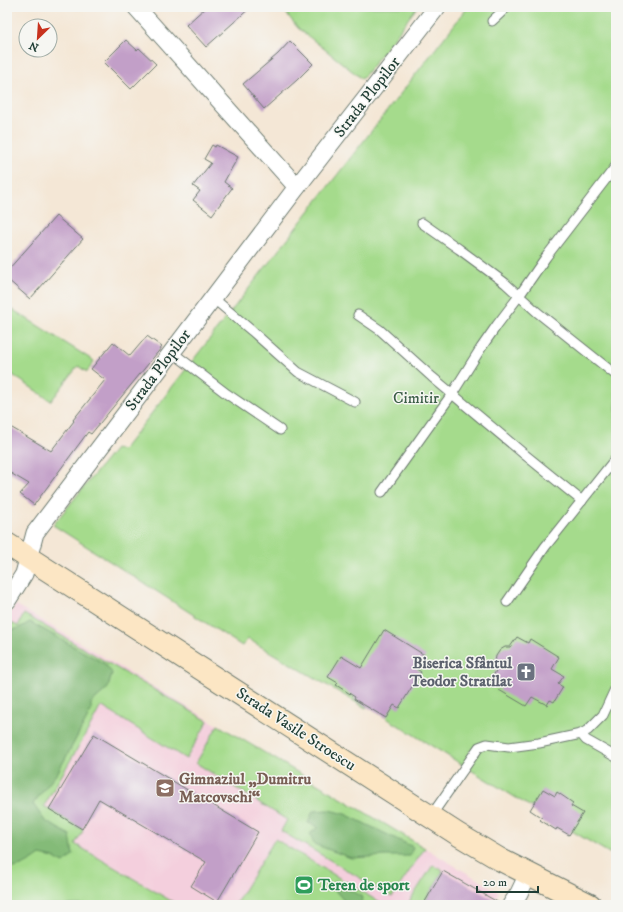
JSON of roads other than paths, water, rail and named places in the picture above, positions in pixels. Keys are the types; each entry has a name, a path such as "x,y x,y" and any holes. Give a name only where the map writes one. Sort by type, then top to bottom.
{"main road":[{"name":"Strada Vasile Stroescu","path":"7,544 459,835 495,857 590,905"}],"street":[{"path":"136,7 297,187"},
{"name":"Strada Plopilor","path":"7,601 24,574 35,533 212,298 437,7"},
{"path":"511,905 519,893 528,874"}],"lane":[{"path":"492,21 507,7"},
{"path":"382,492 452,394 485,342 546,257 616,166"},
{"path":"422,223 505,283 536,312 616,375"},
{"path":"212,298 298,372 354,402"},
{"path":"358,315 380,330 452,394 582,501"},
{"path":"172,352 227,394 280,430"},
{"path":"507,602 545,547 616,458"},
{"path":"431,816 479,747 487,744 510,747 539,743 581,734 588,730 603,715 616,687"},
{"path":"581,734 586,740 616,757"}],"place":[{"name":"Biserica Sfântul Teodor Stratilat","path":"526,672"},
{"name":"Gimnaziul „Dumitru Matcovschi“","path":"165,788"},
{"name":"Teren de sport","path":"304,885"}],"park label":[{"name":"Cimitir","path":"416,398"}]}
